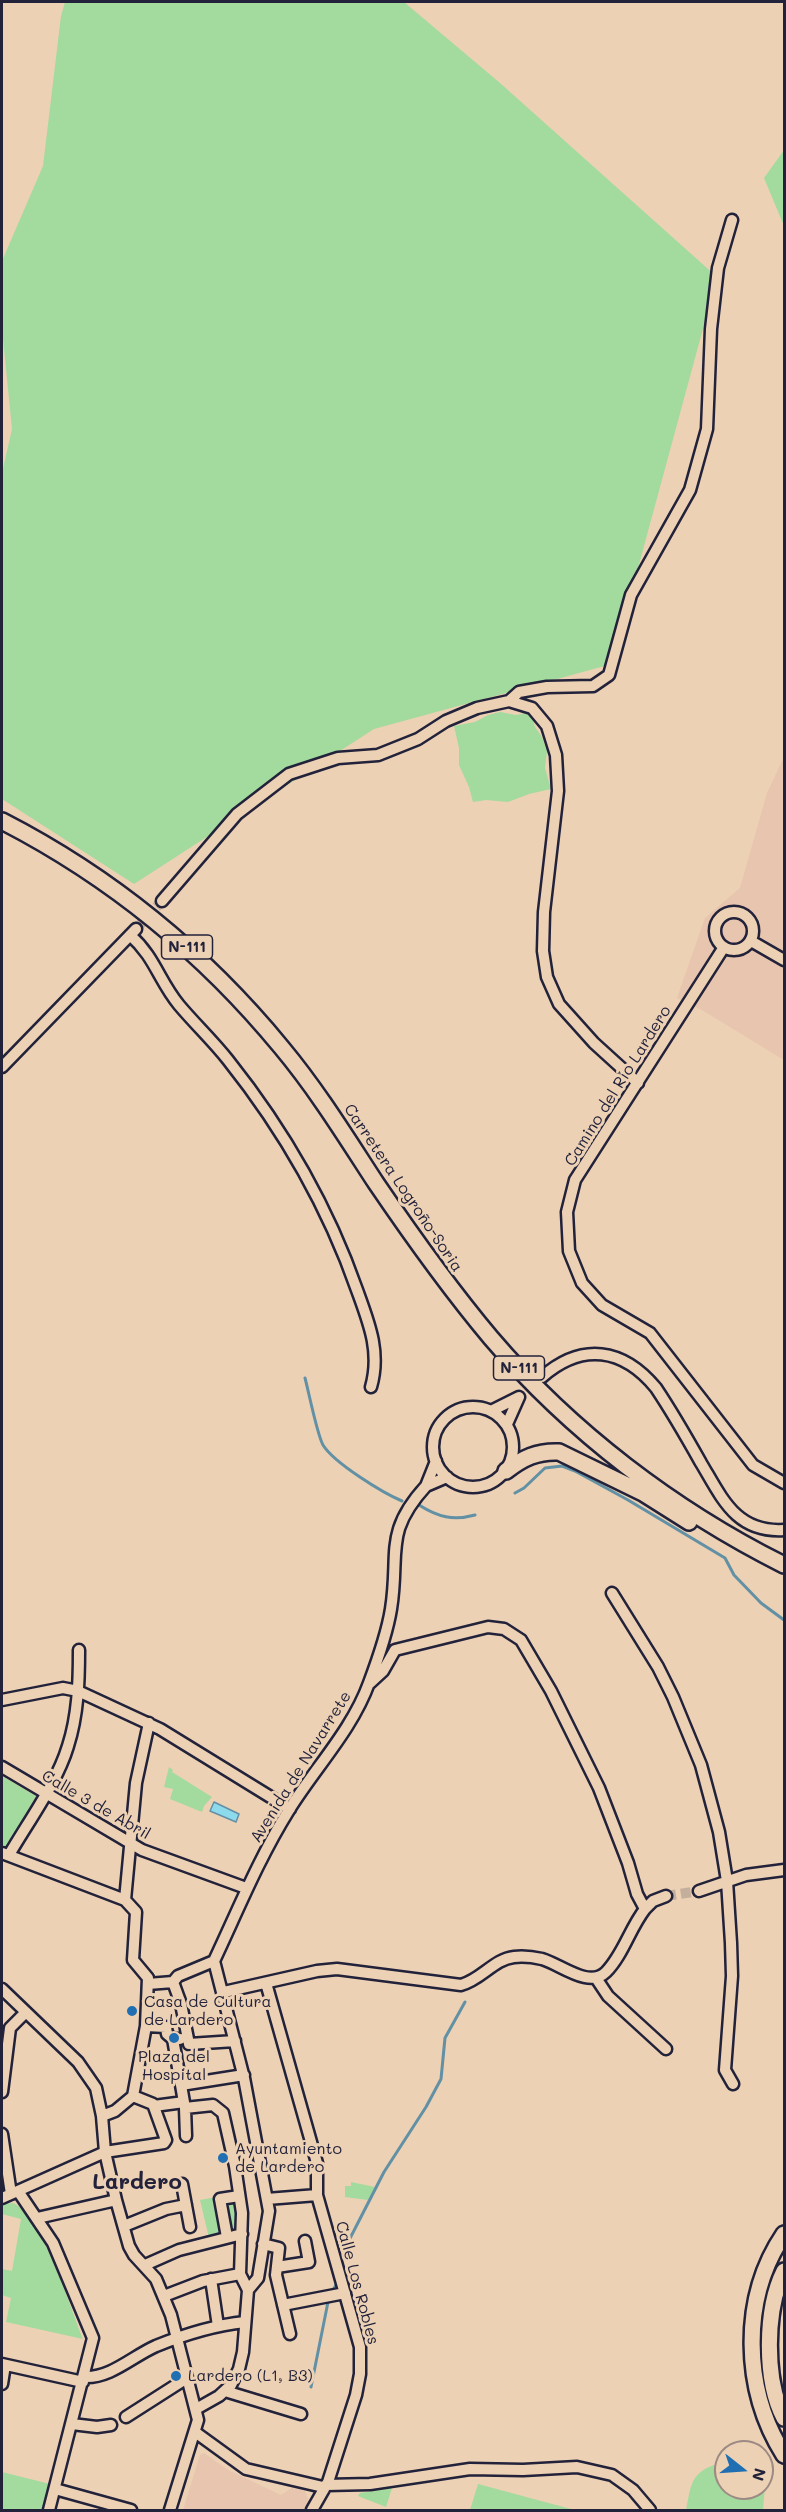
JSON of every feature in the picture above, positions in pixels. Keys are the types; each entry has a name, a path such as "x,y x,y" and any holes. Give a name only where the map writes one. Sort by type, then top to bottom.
{"highway":[{"name":"Carretera Logroño-Soria","path":"2,821 59,853 114,888 187,947 238,997 283,1049 447,1284 492,1339 543,1393 599,1443 657,1488 705,1521 784,1565"},
{"path":"506,1471 530,1455 545,1452 570,1455 643,1493 748,1556 784,1572"},
{"path":"784,2234 761,2279 754,2309 753,2357 757,2395 774,2439 784,2455"},
{"path":"784,2271 780,2279 773,2314 770,2342 772,2378 784,2418"}],"street":[{"path":"162,901 237,814 289,774 338,758 378,755 418,739 446,721 477,708 509,701 519,692 547,687 593,686 609,675 631,595 690,490 707,429 711,328 718,268 732,220"},
{"path":"509,701 531,708 547,726 556,755 558,791 544,912 543,951 547,977 559,1004 594,1043 638,1083"},
{"path":"727,913 741,913 747,916 753,928 751,941 741,949 724,947 719,942 715,929 717,923 727,913"},
{"path":"2,1067 133,932 179,1005 228,1060 251,1091 276,1127 308,1181 344,1256 374,1340 376,1366 371,1387"},
{"path":"751,941 784,960"},
{"name":"Camino del Río Lardero","path":"724,947 576,1180 567,1212 569,1251 582,1284 602,1305 650,1333 753,1465 784,1483"},
{"path":"542,1377 552,1368 570,1359 591,1353 626,1360 643,1372 656,1388 727,1507 748,1523 760,1528 784,1530"},
{"path":"491,1411 523,1394 507,1424"},
{"path":"426,1486 436,1461 434,1439 445,1419 456,1411 470,1407 491,1411 507,1424 514,1445 512,1460 506,1471 493,1483 478,1487 463,1486 447,1477 436,1461"},
{"path":"426,1486 447,1477"},
{"name":"Avenida de Navarrete","path":"214,1961 246,1888 290,1809 355,1714 368,1686 391,1611 398,1527 411,1503 426,1486"},
{"path":"612,1593 658,1667 673,1697 694,1747 719,1832 727,1881 732,1976 725,2070 733,2084"},
{"path":"368,1686 383,1671 395,1650 488,1627 504,1629 521,1640 551,1691 599,1788 628,1863 637,1894 645,1909"},
{"path":"80,1650 78,1691 68,1748 46,1792 5,1854 126,1899 136,1912 132,1960 148,1978 146,2026 133,2096 115,2111 102,2116"},
{"path":"2,1700 63,1688 78,1691 149,1724 290,1809"},
{"path":"126,1899 136,1783 149,1724"},
{"name":"Calle 3 de Abril","path":"2,1767 150,1853 246,1888"},
{"path":"699,1891 746,1875 784,1870"},
{"path":"224,1992 317,1971 337,1969 461,1985 474,1980 502,1961 522,1957 540,1959 583,1977 596,1978 602,1976 610,1967 645,1909 653,1901 666,1896"},
{"path":"147,1987 172,1982 178,1976 214,1961 244,2075 267,2199 268,2221 258,2278 248,2290"},
{"path":"596,1978 608,1996 666,2049"},
{"path":"172,1982 181,2004 189,2044 235,2040"},
{"name":"Calle Los Robles","path":"266,1983 317,2163 317,2194 360,2347 360,2374 356,2395 325,2486 312,2511"},
{"path":"2,1989 78,2062 96,2088 102,2116 105,2152 116,2200 132,2251 156,2278 164,2296 197,2415 195,2432 170,2511"},
{"path":"2,2092 10,2028 26,2012"},
{"path":"146,2026 166,2027 167,2034 173,2039 185,2105 186,2136"},
{"path":"173,2039 187,2038"},
{"path":"181,2085 244,2075"},
{"path":"10,2194 105,2152 166,2142 154,2106 149,2101 133,2096"},
{"path":"154,2106 210,2105 221,2110 239,2197 242,2234 240,2274 248,2290 239,2369 225,2391 197,2415"},
{"path":"2,2134 10,2194 37,2218 53,2243 92,2331 93,2344 49,2511"},
{"path":"182,2184 190,2227"},
{"path":"267,2199 317,2194"},
{"path":"227,2237 220,2199 239,2197"},
{"path":"37,2218 116,2200"},
{"path":"124,2226 165,2209 186,2205"},
{"path":"145,2265 180,2250 242,2234"},
{"path":"277,2267 309,2262 305,2241"},
{"path":"263,2244 279,2248 277,2279 290,2334"},
{"path":"164,2296 211,2279 240,2274"},
{"path":"258,2278 277,2279"},
{"path":"211,2279 218,2326"},
{"path":"283,2305 345,2292"},
{"path":"2,2384 3,2364 84,2380 107,2373 152,2348 218,2326 245,2322"},
{"path":"126,2417 187,2378"},
{"path":"225,2391 301,2414"},
{"path":"72,2424 97,2427 111,2425"},
{"path":"195,2432 233,2460 255,2472 325,2486 393,2482 470,2469 588,2468 612,2475 633,2490 650,2511"},
{"path":"55,2489 131,2511"}],"shaded area":[{"path":"784,757 784,1060 702,1010 677,998 705,918 740,888 767,793"},
{"path":"204,2453 228,2470 281,2495 292,2488 305,2491 309,2501 307,2510 183,2510 200,2455"}],"green space":[{"path":"65,2 404,2 500,83 717,277 612,664 374,729 134,884 2,799 2,473 12,429 2,329 2,261 43,166 61,16"},
{"path":"784,150 784,226 764,178"},
{"path":"500,712 516,715 531,712 535,727 547,751 545,768 551,789 508,802 486,800 473,802 459,765 459,748 454,726 475,722"},
{"path":"169,1767 173,1770 172,1772 212,1797 202,1812 170,1799 173,1789 164,1787"},
{"path":"2,1776 36,1796 7,1848 2,1844"},
{"path":"351,2182 375,2187 368,2200 345,2197 345,2186 351,2186"},
{"path":"239,2193 242,2234 210,2242 200,2200"},
{"path":"13,2203 24,2211 45,2243 83,2339 6,2322 11,2298 2,2295 2,2269 12,2271 21,2219 2,2214 2,2204"},
{"path":"714,2465 714,2500 764,2500 763,2510 686,2510 692,2483 695,2477"},
{"path":"2,2472 50,2484 43,2510 2,2510"},
{"path":"478,2484 571,2509 470,2510"},
{"path":"392,2488 386,2507 358,2496 360,2493"}],"water":[{"path":"214,1802 239,1814 236,1822 210,1811"}],"waterway":[{"path":"305,1378 323,1445 348,1469 402,1501"},
{"path":"515,1493 524,1488 545,1468 562,1466 575,1471 725,1558 734,1575 761,1603 784,1620"},
{"path":"419,1505 446,1517 460,1518 475,1515"},
{"path":"344,2250 384,2172 426,2107 441,2079 445,2038 465,2002"},
{"path":"332,2292 337,2283"},
{"path":"311,2387 328,2302"}],"tunnel":[{"path":"136,929 162,901"},
{"path":"666,1896 699,1891"}],"place":[{"name":"Casa de Cultura de Lardero","path":"132,2011"},
{"name":"Plaza del Hospital","path":"174,2038"},
{"name":"Ayuntamiento de Lardero","path":"223,2158"},
{"name":"Lardero (L1, B3)","path":"176,2376"}],"district":[{"name":"Lardero","path":"137,2182"}]}
